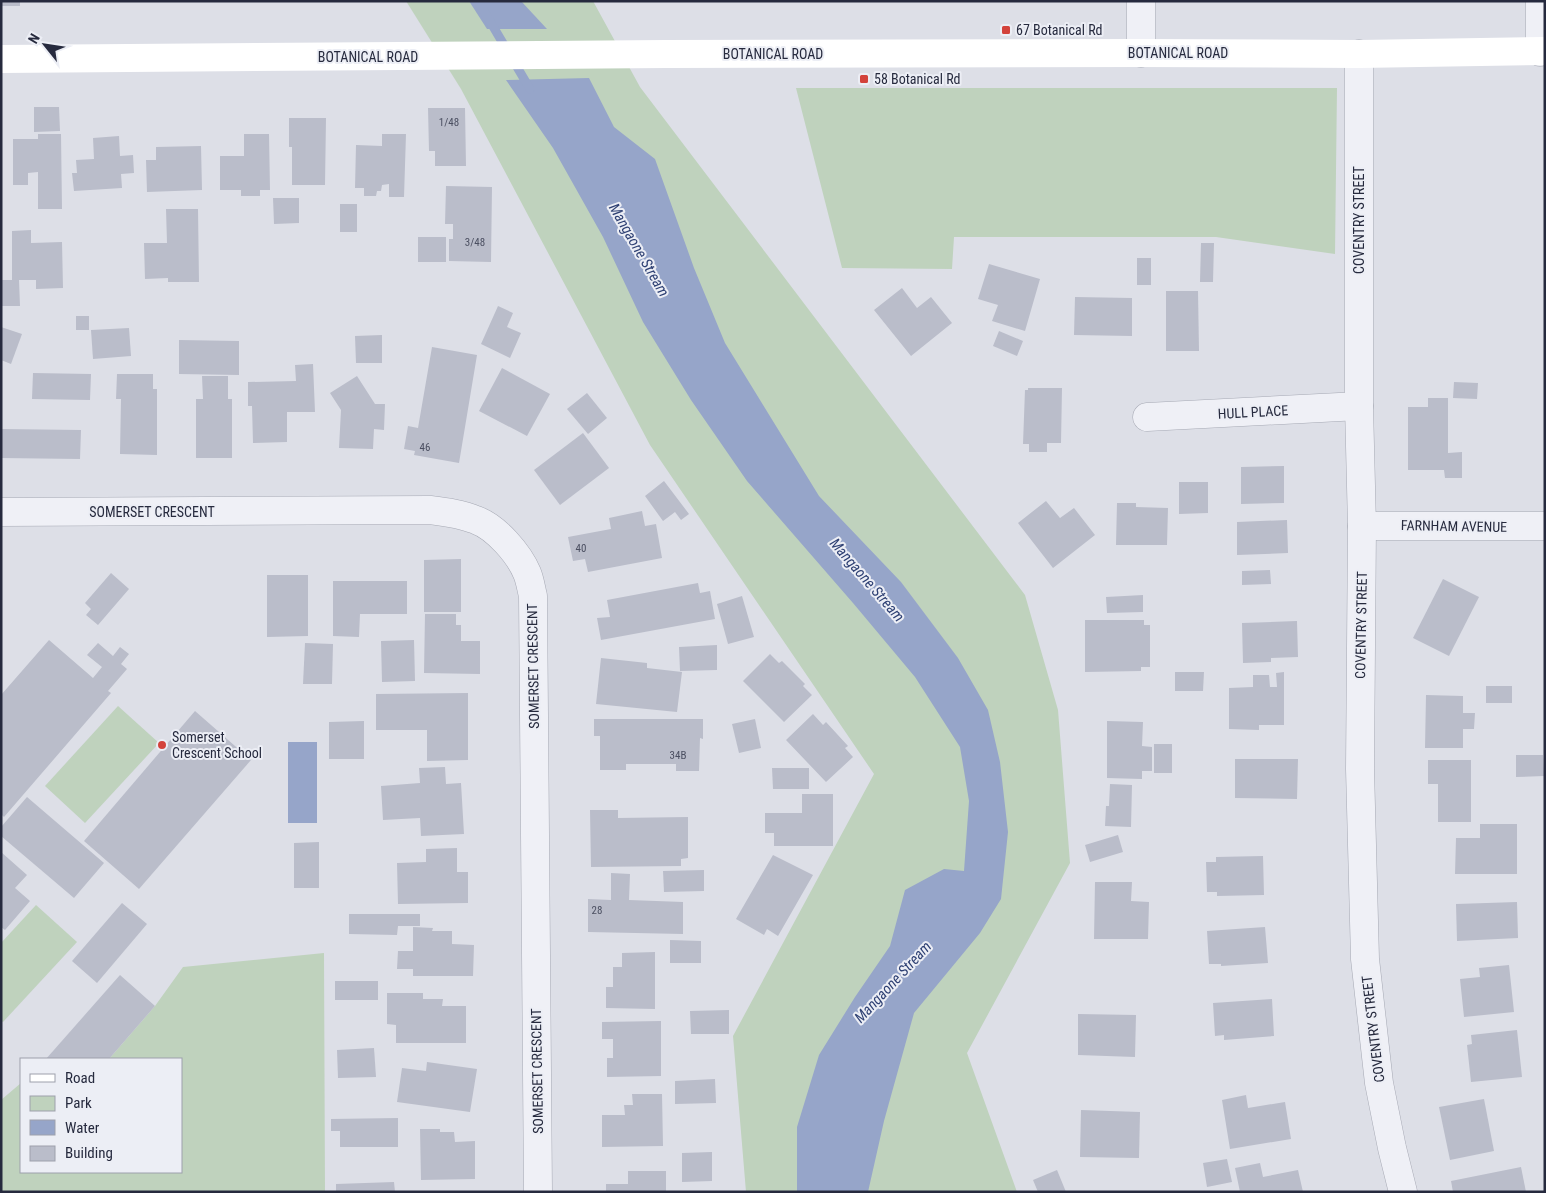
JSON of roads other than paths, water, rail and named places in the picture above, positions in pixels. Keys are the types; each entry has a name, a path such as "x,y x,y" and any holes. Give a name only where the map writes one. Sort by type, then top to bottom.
{"main road":[{"name":"BOTANICAL ROAD","path":"1,59 1542,52"}],"street":[{"path":"1141,1 1141,53"},
{"path":"1540,1 1542,52"},
{"name":"COVENTRY STREET","path":"1359,54 1359,406 1362,526 1360,769 1365,959 1380,1083 1392,1148 1403,1192"},
{"name":"HULL PLACE","path":"1147,417 1359,406"},
{"name":"SOMERSET CRESCENT","path":"1,512 430,510 453,513 478,520 497,533 513,550 526,572 533,596 538,1192"},
{"name":"FARNHAM AVENUE","path":"1362,526 1545,526"}],"water":[{"path":"469,1 521,1 547,29 487,29"},
{"path":"589,78 614,127 655,159 694,268 725,343 819,496 901,582 958,658 988,710 1000,762 1008,832 1001,899 980,933 914,1013 884,1121 868,1192 797,1192 797,1127 819,1055 890,946 905,890 944,869 964,871 969,801 960,747 915,677 747,481 691,400 643,322 603,237 553,148 506,80"},
{"path":"288,742 317,742 317,823 288,823"}],"waterway":[{"name":"Mangaone Stream","path":"478,1 530,89"}],"place":[{"name":"67 Botanical Rd","path":"1006,30"},
{"name":"58 Botanical Rd","path":"864,79"},
{"name":"Somerset Crescent School","path":"162,745"}]}
